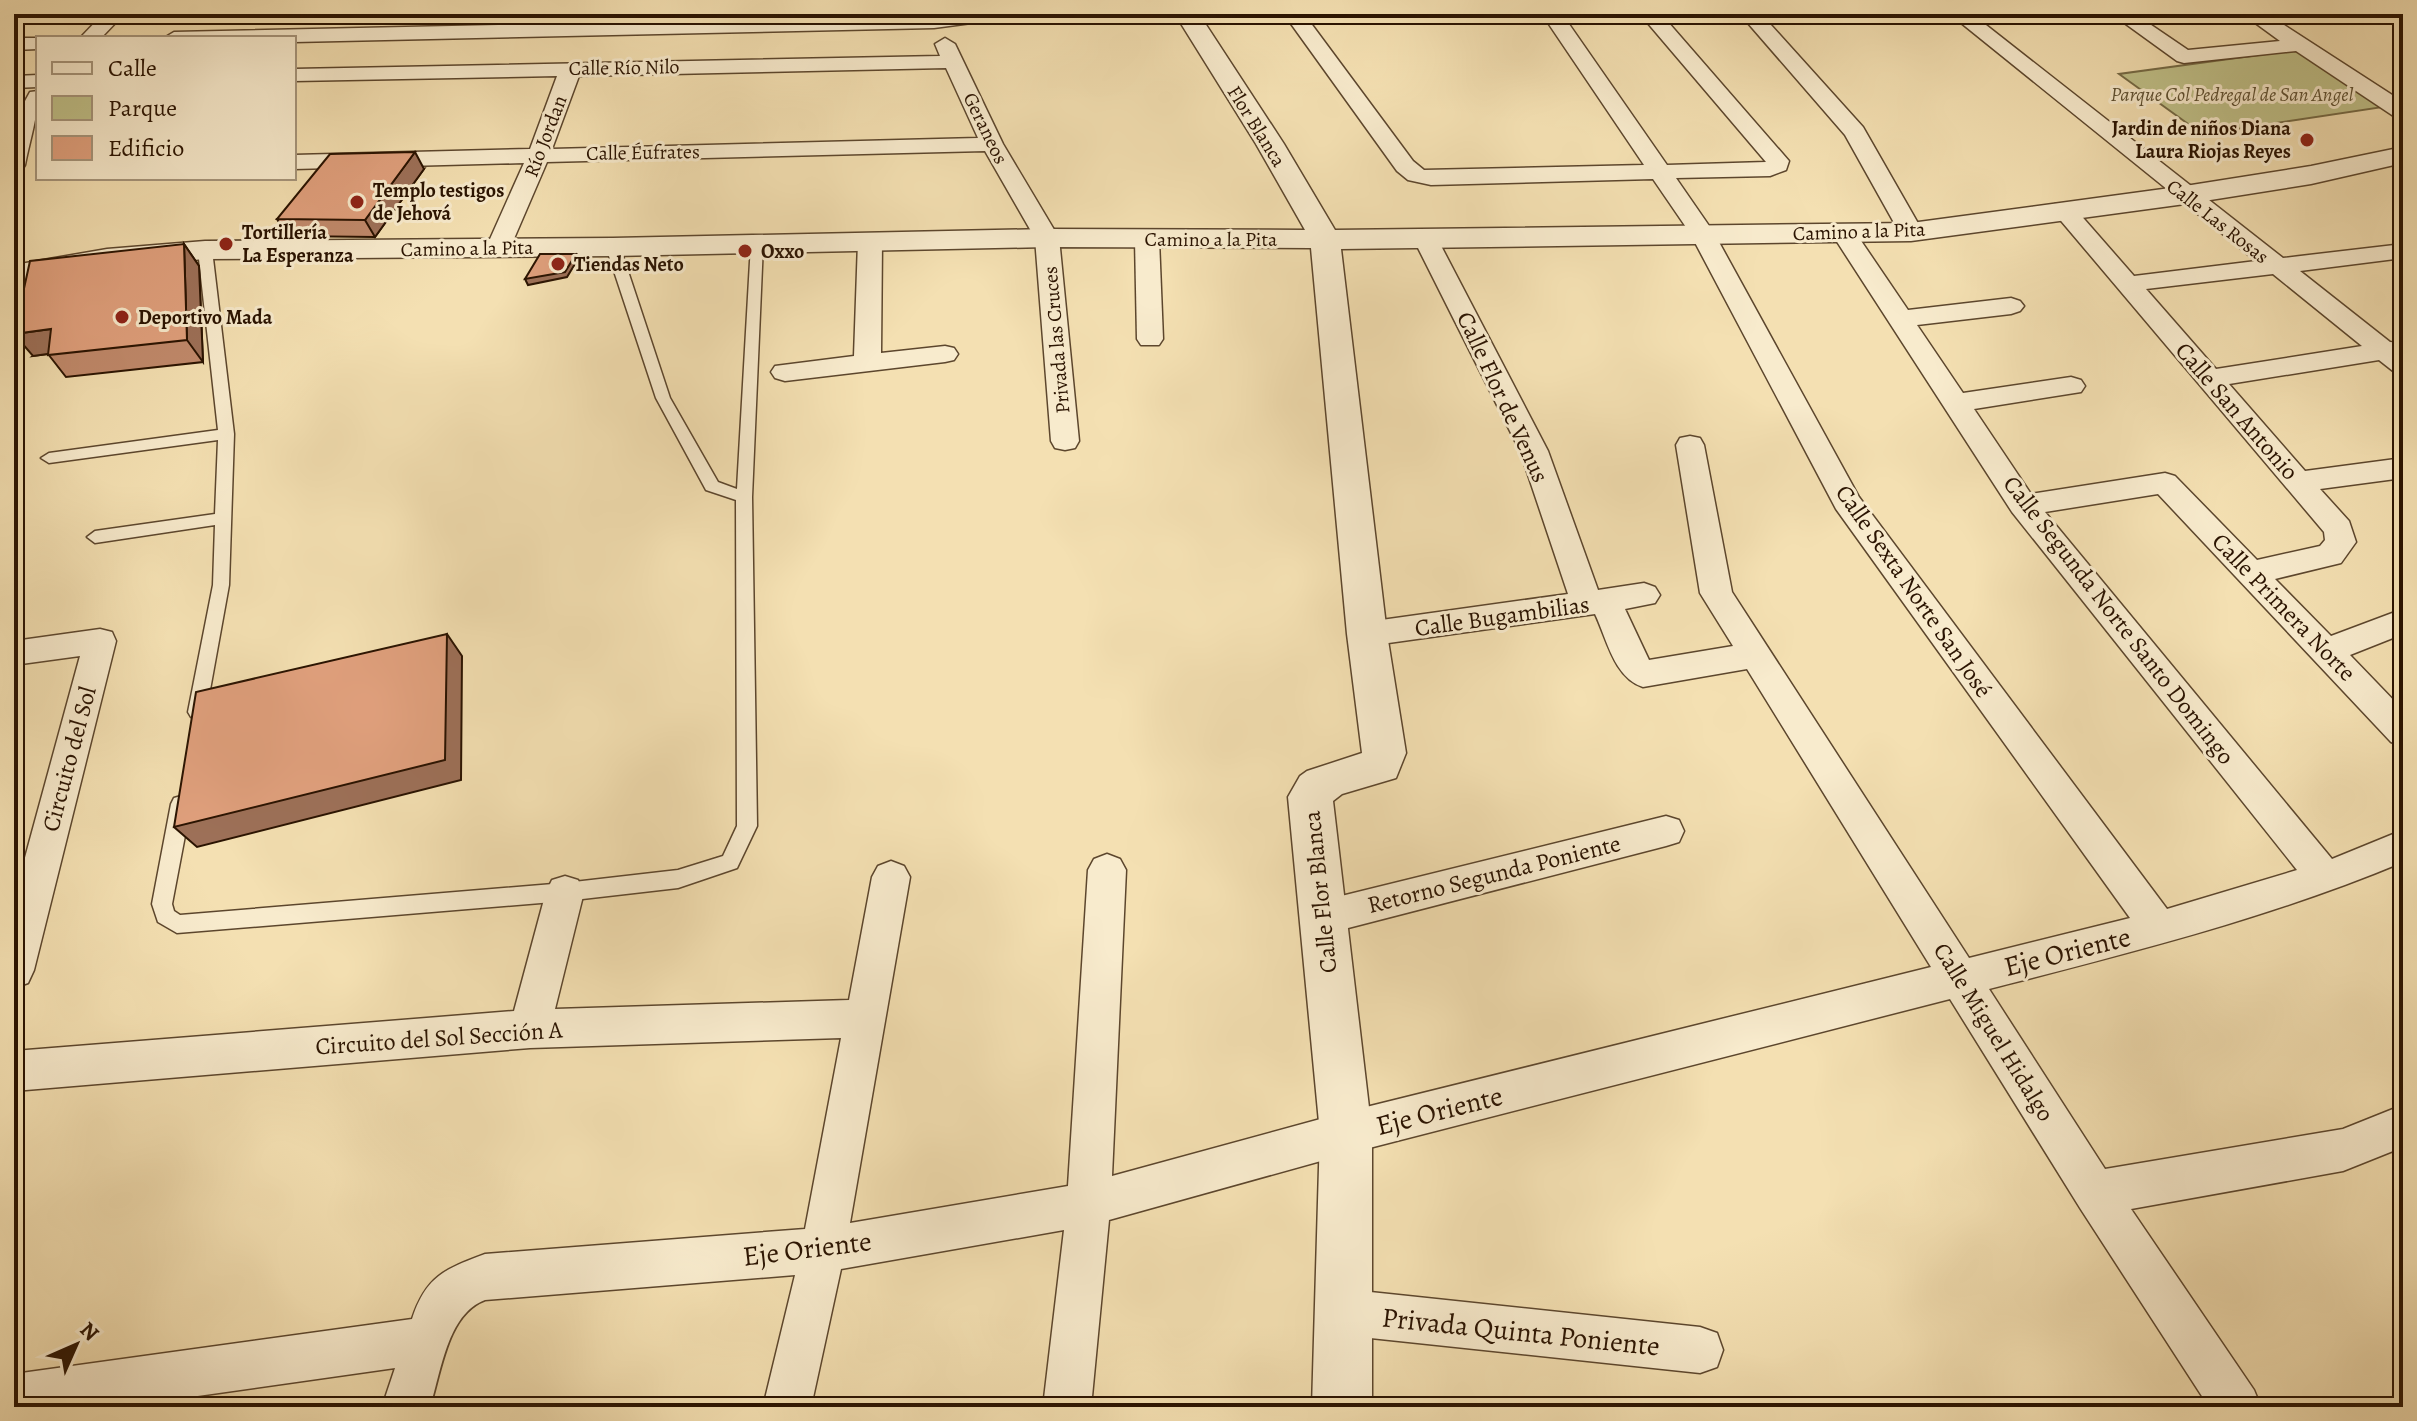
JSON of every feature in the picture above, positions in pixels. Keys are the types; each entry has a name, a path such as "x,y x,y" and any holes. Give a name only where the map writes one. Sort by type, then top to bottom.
{"street":[{"path":"92,36 114,14"},
{"path":"246,36 994,14"},
{"name":"Flor Blanca","path":"1187,14 1270,144 1325,239"},
{"path":"1294,14 1405,166 1416,175 1431,178 1663,172 1770,169 1778,165 1778,161 1650,14"},
{"name":"Calle Sexta Norte San José","path":"1552,14 1702,233 1847,502 2159,928"},
{"path":"1750,14 1862,142 1911,232"},
{"name":"Calle Las Rosas","path":"1960,14 2278,268 2397,354"},
{"path":"2122,14 2184,57 2299,45"},
{"path":"2253,14 2403,112"},
{"path":"2389,14 2403,23"},
{"name":"Geraneos","path":"932,18 992,144 1047,238"},
{"path":"14,44 36,43"},
{"name":"Calle Río Nilo","path":"296,75 954,62"},
{"name":"Río Jordan","path":"498,248 539,154 571,68"},
{"path":"14,82 36,81"},
{"path":"36,100 17,131 14,168 36,170"},
{"name":"Calle Éufrates","path":"296,162 992,144"},
{"name":"Camino a la Pita","path":"14,274 107,258 205,250 613,247 1047,238 1426,240 1702,233 1911,232 2063,209 2185,195 2311,175 2403,155"},
{"name":"Calle San Antonio","path":"2063,209 2338,529 2341,542 2330,555 2251,573"},
{"name":"Calle Segunda Norte Santo Domingo","path":"1844,234 2023,505 2325,878"},
{"name":"Privada las Cruces","path":"1047,238 1065,441"},
{"path":"1147,239 1150,339"},
{"name":"Calle Flor Blanca","path":"1325,239 1367,634 1384,753 1381,766 1367,773 1326,780 1316,785 1310,797 1346,1133 1342,1407"},
{"name":"Calle Flor de Venus","path":"1426,240 1534,451 1594,603"},
{"path":"867,361 870,242"},
{"path":"2128,284 2403,251"},
{"path":"1901,319 2011,306"},
{"path":"785,372 945,354"},
{"path":"2210,379 2397,354"},
{"path":"1956,403 2071,386"},
{"name":"Calle Miguel Hidalgo","path":"1690,445 1716,593 2095,1193 2237,1407"},
{"path":"2298,482 2403,468"},
{"name":"Calle Primera Norte","path":"2023,505 2165,483 2403,732"},
{"path":"1594,603 1644,595"},
{"name":"Calle Bugambilias","path":"1367,634 1594,603 1608,607 1636,668 1643,674 1755,655"},
{"path":"2326,651 2403,621"},
{"name":"Circuito del Sol","path":"14,653 100,641 14,970"},
{"name":"Retorno Segunda Poniente","path":"1321,918 1666,831"},
{"name":"Eje Oriente","path":"427,1340 438,1310 458,1287 485,1277 823,1250 1089,1204 1346,1133 2159,928 2325,878 2403,846"},
{"path":"1067,1407 1089,1204 1107,870"},
{"path":"787,1407 823,1250 891,877"},
{"path":"530,1029 565,892"},
{"name":"Circuito del Sol Sección A","path":"14,1071 530,1029 864,1018"},
{"path":"2095,1193 2343,1150 2403,1126"},
{"name":"Privada Quinta Poniente","path":"1342,1312 1700,1350"},
{"path":"14,1398 427,1340 406,1407"}],"lane":[{"path":"185,782 162,904 165,916 177,924 565,892 678,879 730,862 747,826 744,497 757,244"},
{"path":"613,247 663,398 712,486 744,497"},
{"path":"193,737 221,585 226,434 205,250"},
{"path":"49,458 226,434"},
{"path":"95,537 223,518"}],"green space":[{"name":"Parque Col Pedregal de San Angel","path":"2296,50 2383,107 2202,134 2119,74"}],"building":[{"path":"415,152 365,220 277,219 330,154"},
{"name":"Deportivo Mada","path":"184,244 187,340 48,355 51,329 14,334 30,261"},
{"path":"540,254 576,254 565,272 525,279"},
{"path":"447,634 445,760 174,827 196,692"}],"place":[{"name":"Jardin de niños Diana Laura Riojas Reyes","path":"2307,140"},
{"name":"Templo testigos de Jehová","path":"357,202"},
{"name":"Tortillería La Esperanza","path":"226,244"},
{"name":"Oxxo","path":"745,251"},
{"name":"Tiendas Neto","path":"558,264"},
{"name":"Deportivo Mada","path":"122,317"}]}
